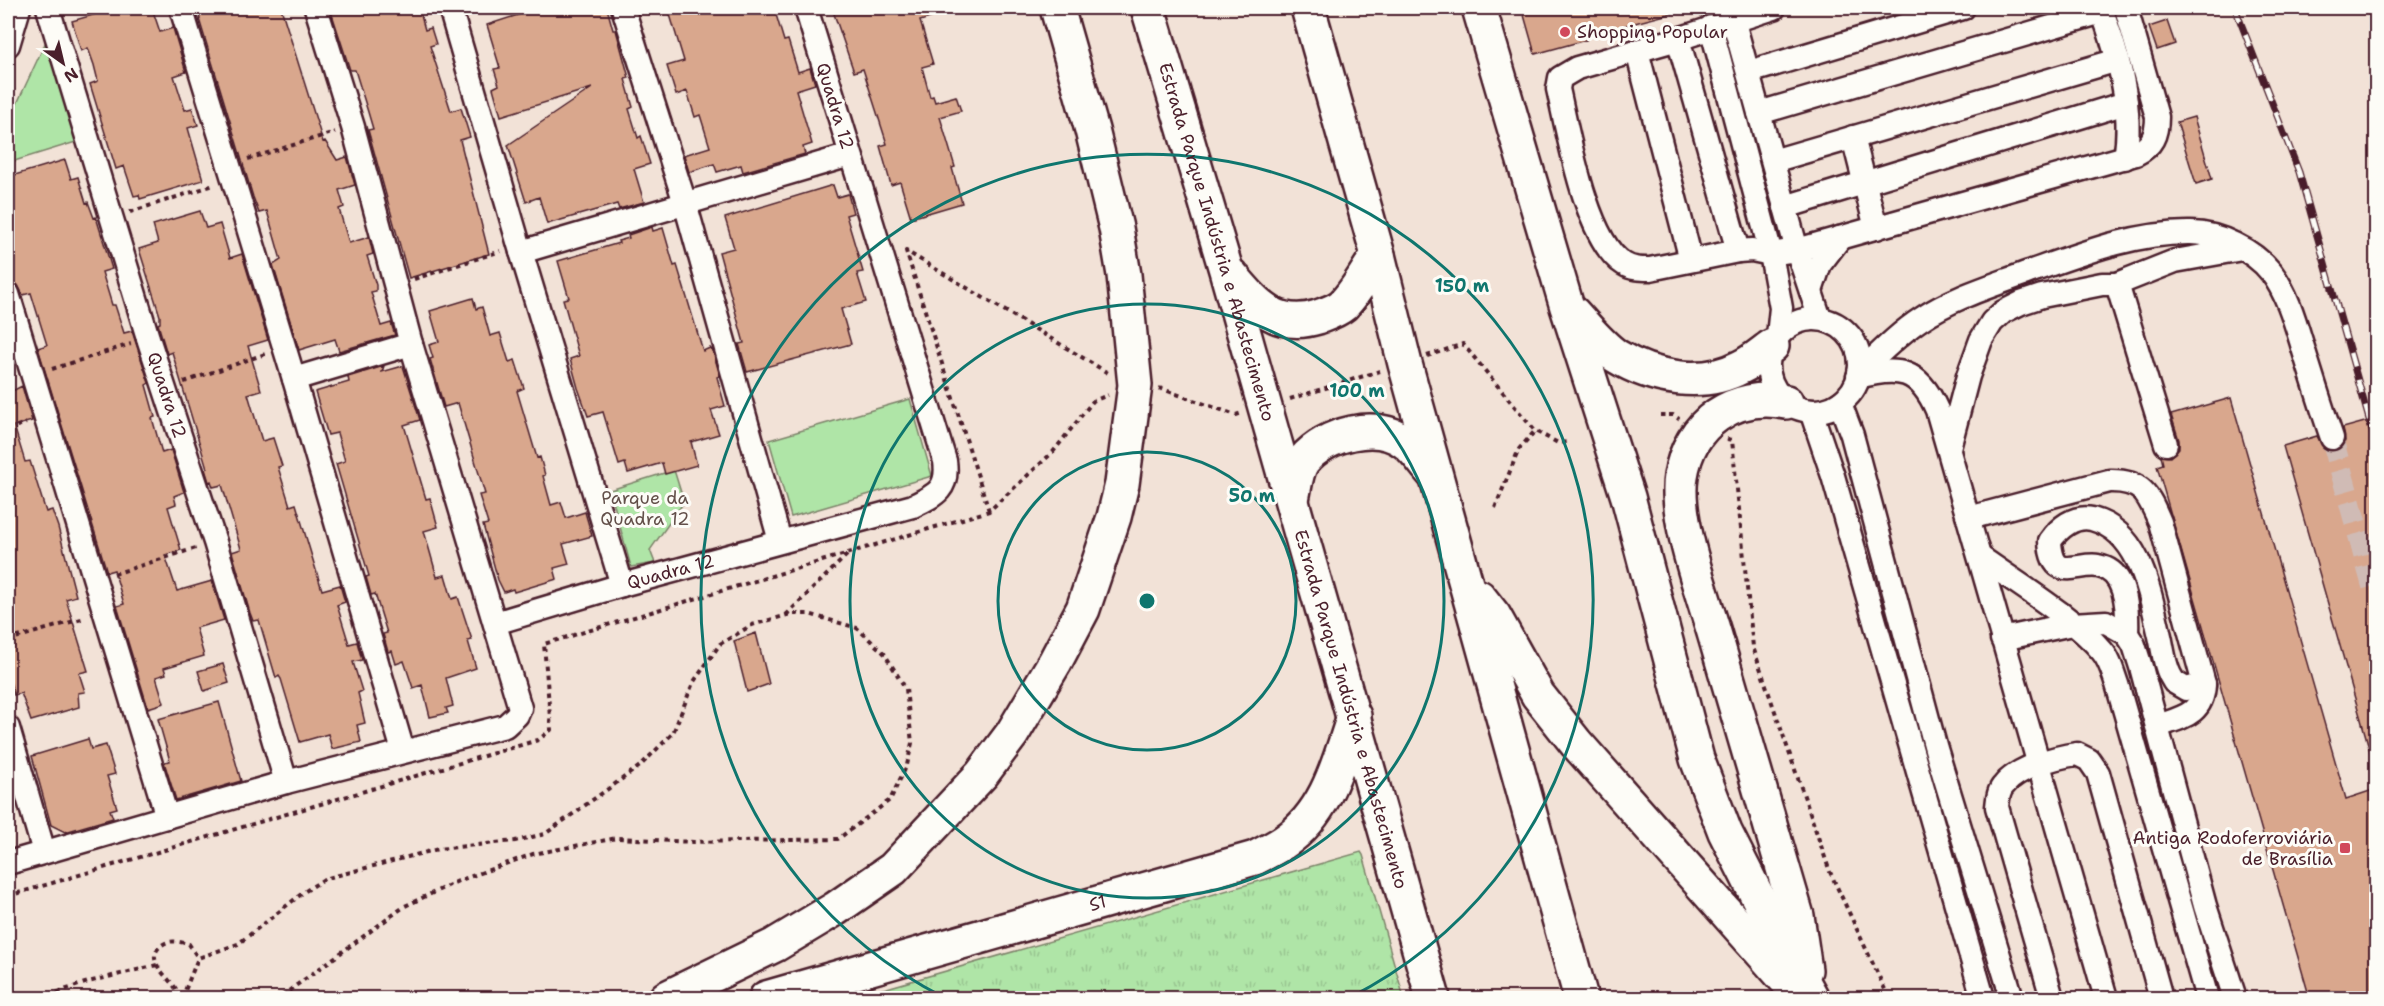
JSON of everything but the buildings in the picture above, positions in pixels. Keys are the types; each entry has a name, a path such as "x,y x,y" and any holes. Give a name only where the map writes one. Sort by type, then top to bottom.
{"highway":[{"path":"666,999 774,945 835,909 893,868 982,774 1012,734 1055,662 1083,609 1114,518 1122,484 1135,385 1124,274 1116,228 1092,130 1056,8"},
{"name":"Estrada Parque Indústria e Abastecimento","path":"1148,8 1227,270 1433,999"},
{"path":"1308,8 1378,255 1405,364 1581,999"},
{"path":"1479,8 1568,307 1628,496 1697,759 1725,832 1807,996"},
{"path":"1227,270 1257,306 1270,314 1290,321 1302,320 1327,314 1341,307 1352,296 1378,255"},
{"path":"1568,307 1615,355 1649,371 1679,379 1726,374 1740,368 1775,341"},
{"path":"1798,406 1767,399 1742,404 1718,414 1699,430 1688,451 1680,477 1680,507 1702,593 1797,916 1807,996"},
{"path":"1292,499 1303,461 1319,446 1358,432 1375,431 1390,434 1405,442 1436,477"},
{"path":"1463,576 1494,616 1538,695 1551,711 1807,996"},
{"name":"S1","path":"766,999 1255,858 1284,842 1319,806 1333,778 1354,716"}],"street":[{"path":"8,45 20,8"},
{"name":"Quadra 12","path":"48,8 148,338 215,542 286,783"},
{"path":"181,8 285,347 403,751"},
{"path":"8,863 286,783 505,726 517,716 520,708 411,344 353,127 316,8"},
{"name":"Quadra 12","path":"450,8 622,585 913,506 936,495 943,485 946,473 945,461 806,8"},
{"path":"623,8 685,203 780,541"},
{"path":"1774,8 1577,68 1564,74 1558,81 1577,174 1601,239 1617,259 1637,269 1738,250 1772,254 1797,250 2125,158 2146,149 2156,134 2157,117 2126,8"},
{"path":"1749,72 1963,8"},
{"path":"1759,113 2102,10 2118,60 2126,103 2128,123 2125,158"},
{"path":"1733,19 1797,250 1820,319"},
{"path":"1711,27 1772,254 1781,308 1775,341 1768,358 1770,377 1777,394 1798,406 1823,410 1846,398 1859,375 1896,338 1945,305 1971,293 2051,264 2127,241 2160,235 2194,233 2218,238 2243,249 2270,272 2292,314 2332,438"},
{"path":"1678,39 1738,250"},
{"path":"1638,51 1691,260"},
{"path":"1773,160 2118,60"},
{"path":"1785,207 2126,103"},
{"path":"1853,137 1876,228"},
{"path":"520,249 850,155"},
{"path":"1811,291 1820,264 1840,238"},
{"path":"1949,448 1968,376 1981,340 1992,322 2004,312 2042,296 2102,284 2117,284 2175,261 2243,249"},
{"path":"2117,284 2166,444"},
{"path":"8,294 103,613 167,817"},
{"path":"1775,341 1792,325 1808,319 1820,319 1843,329 1852,338 1860,360 1859,375"},
{"path":"294,379 411,344"},
{"path":"1859,375 1895,371 1912,376 1922,383 1934,402 2106,999"},
{"path":"1840,402 1852,435 1936,749 2012,999"},
{"path":"1798,406 1833,476 1983,999"},
{"path":"1969,518 2109,481 2124,480 2134,483 2145,492 2160,522 2204,684 2204,698 2197,708 2182,718 2158,726"},
{"path":"2127,634 2128,618 2124,598 2114,573 2089,565 2068,569 2060,566 2052,554 2050,541 2061,527 2070,521 2088,518 2099,521 2124,538 2142,568 2170,675 2174,682 2186,689 2204,684"},
{"path":"1980,556 2072,624 2101,650 2112,667 2207,999"},
{"path":"495,623 622,585"},
{"path":"2002,639 2072,624 2106,622 2127,634 2134,645 2141,667 2205,906 2235,999"},
{"path":"8,728 44,852"},
{"path":"2052,999 1997,807 1998,794 2013,776 2038,763 2077,754 2089,760 2098,773 2161,999"}],"path":[{"path":"112,218 353,127"},
{"path":"396,285 520,249"},
{"path":"989,510 906,251 1106,372 1135,385"},
{"path":"32,376 148,338"},
{"path":"166,388 285,347"},
{"path":"1699,430 1732,440 1753,646 1830,872 1889,999"},
{"path":"1495,508 1519,449 1535,431"},
{"path":"93,580 215,542"},
{"path":"785,616 850,553"},
{"path":"8,640 103,613"},
{"path":"180,999 198,958 238,944 303,892 324,879 438,849 545,834 640,766 673,734 693,683 720,644 752,625 785,616 809,614 857,628 884,653 906,689 912,743 907,765 890,800 838,839 693,842 617,838 533,854 458,881 405,906 279,999"},
{"path":"180,999 175,988 160,973 156,957 159,947 165,943 177,941 189,944 198,958"},
{"path":"40,999 88,982 157,965"}],"green space":[{"path":"48,37 79,141 8,163 8,123"},
{"path":"910,399 932,476 791,517 769,440"},
{"name":"Parque da Quadra 12","path":"674,470 684,502 650,550 655,563 631,567 610,490"},
{"path":"1361,852 1404,998 852,998"}],"tunnel":[{"path":"2332,438 2376,597"}],"railway":[{"path":"2235,8 2299,172 2376,444"}],"place":[{"name":"Shopping Popular","path":"1565,32"},
{"name":"Antiga Rodoferroviária de Brasília","path":"2345,848"}]}
